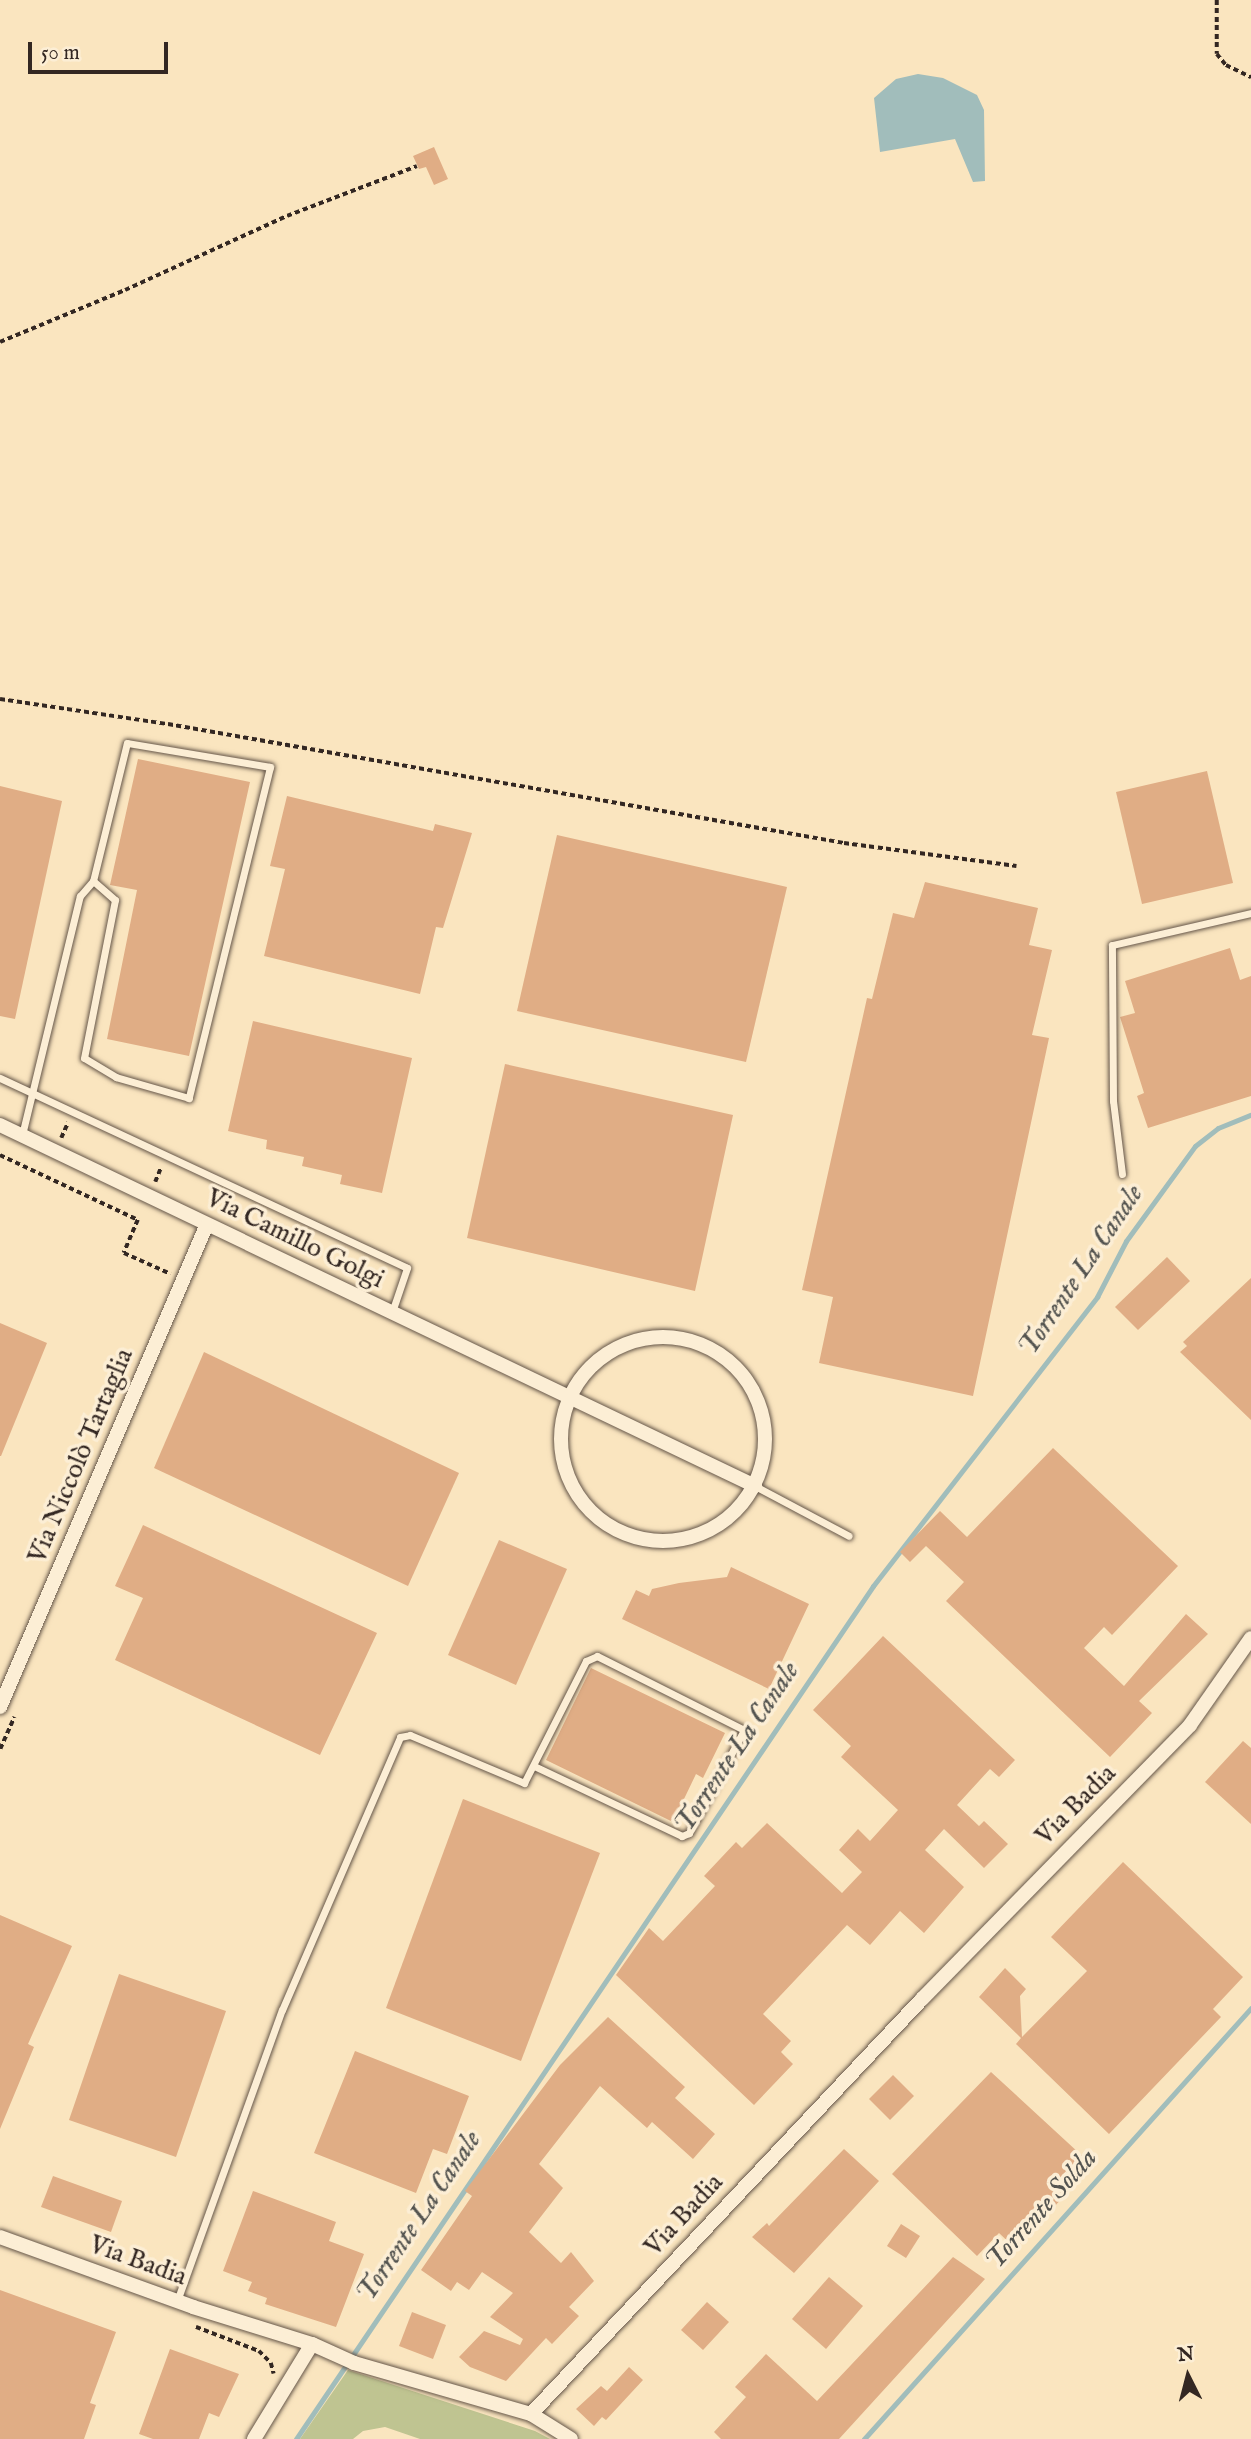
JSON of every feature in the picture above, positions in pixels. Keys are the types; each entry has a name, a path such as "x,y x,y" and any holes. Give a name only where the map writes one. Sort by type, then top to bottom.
{"street":[{"name":"Via Camillo Golgi","path":"0,1125 755,1486"},
{"name":"Via Niccolò Tartaglia","path":"0,1707 207,1224"},
{"path":"677,1338 709,1347 735,1366 755,1392 765,1423 765,1444 755,1486 733,1514 704,1533 669,1542 634,1538 603,1522 578,1497 568,1475 561,1430 570,1396 589,1369 625,1346 645,1339 677,1338"},
{"name":"Via Badia","path":"0,2237 177,2301 312,2344 354,2363 531,2414 922,1999 1190,1726 1251,1638"},
{"path":"254,2439 312,2344"},
{"path":"531,2414 571,2439"}],"lane":[{"path":"22,1136 80,897 93,881 127,743 270,767 189,1098 116,1077 84,1058 115,900 93,881"},
{"path":"1122,1174 1113,1101 1112,945 1251,913"},
{"path":"0,1078 407,1268 392,1312"},
{"path":"755,1486 849,1536"},
{"path":"177,2301 282,2010 393,1747 400,1737 411,1735 520,1783 528,1780 591,1656 744,1730 689,1833 682,1836 536,1767"}],"path":[{"path":"1217,0 1217,54 1226,65 1251,77"},
{"path":"0,342 337,194 417,166"},
{"path":"0,699 182,726 805,837 1016,866"},
{"path":"59,1143 73,1111"},
{"path":"0,1155 138,1220"},
{"path":"152,1187 167,1155"},
{"path":"44,1175 49,1164"},
{"path":"143,1208 124,1253 169,1273"},
{"path":"187,2324 259,2351 271,2363 274,2384"}],"green space":[{"path":"348,2370 535,2431 550,2439 420,2439 385,2427 363,2431 353,2439 300,2439"}],"water":[{"path":"918,74 943,78 977,95 984,110 985,181 973,182 955,139 880,152 874,98 896,79"}],"building":[{"path":"434,147 448,179 434,185 426,167 419,169 413,156"},
{"path":"138,759 250,782 189,1056 107,1039 137,890 110,885"},
{"path":"1207,771 1233,883 1142,904 1116,792"},
{"path":"0,786 62,801 15,1019 0,1016"},
{"path":"287,796 433,831 435,824 472,833 443,928 436,927 420,994 264,956 285,869 270,866"},
{"path":"557,835 787,887 746,1062 517,1011"},
{"path":"925,882 1038,908 1029,945 1052,950 1032,1035 1049,1038 973,1396 819,1363 833,1297 802,1290 867,998 872,999 893,913 914,918"},
{"path":"1230,948 1240,980 1251,976 1251,1096 1148,1128 1137,1096 1144,1093 1120,1017 1135,1013 1125,981"},
{"path":"253,1021 412,1058 382,1193 340,1184 342,1175 302,1166 304,1157 266,1149 267,1140 228,1131"},
{"path":"505,1064 733,1115 695,1291 467,1238"},
{"path":"1167,1257 1190,1281 1138,1330 1115,1307"},
{"path":"1251,1278 1251,1420 1180,1352 1187,1346 1183,1342"},
{"path":"0,1323 47,1343 1,1456 0,1456"},
{"path":"204,1352 459,1473 408,1586 154,1468"},
{"path":"1053,1448 1178,1566 1112,1635 1104,1627 1084,1648 1124,1686 1186,1614 1208,1634 1139,1701 1152,1713 1110,1757 946,1601 964,1582 926,1546 910,1562 900,1552 940,1511 967,1537"},
{"path":"143,1525 377,1633 320,1755 115,1660 143,1598 115,1586"},
{"path":"499,1540 567,1569 516,1685 448,1655"},
{"path":"731,1567 809,1604 769,1689 622,1619 636,1590 649,1596 652,1589 727,1577"},
{"path":"883,1636 1015,1760 999,1777 990,1769 957,1805 979,1826 984,1821 1008,1844 984,1868 944,1829 925,1850 964,1887 924,1933 900,1911 870,1945 847,1925 763,2014 791,2041 781,2052 793,2064 754,2105 616,1975 649,1928 663,1941 715,1886 704,1876 736,1842 742,1848 767,1823 842,1893 862,1872 839,1850 858,1829 870,1841 898,1810 841,1757 851,1746 813,1710"},
{"path":"591,1668 725,1733 703,1778 696,1774 673,1822 546,1760"},
{"path":"1243,1741 1251,1748 1251,1824 1205,1782"},
{"path":"463,1799 600,1853 521,2061 386,2008"},
{"path":"1123,1862 1243,1977 1213,2009 1221,2017 1109,2134 1016,2044 1021,2038 979,1997 1005,1968 1026,1989 1020,1996 1022,2037 1087,1971 1051,1937"},
{"path":"0,1915 72,1946 28,2044 34,2047 0,2129"},
{"path":"119,1974 226,2011 176,2157 69,2120"},
{"path":"608,2017 685,2087 675,2098 715,2134 693,2159 652,2122 647,2128 600,2086 539,2164 563,2188 529,2232 561,2263 571,2252 594,2281 569,2307 579,2316 552,2344 546,2338 506,2381 470,2367 459,2357 484,2331 520,2345 523,2339 490,2317 513,2293 482,2272 469,2290 457,2282 451,2291 421,2270 472,2196 465,2191 560,2065"},
{"path":"355,2051 469,2096 447,2154 433,2149 416,2193 314,2153"},
{"path":"991,2072 1092,2165 1016,2249 999,2233 977,2256 892,2174"},
{"path":"893,2075 914,2096 890,2120 869,2099"},
{"path":"844,2149 879,2181 794,2273 752,2237 767,2223 769,2226"},
{"path":"53,2176 122,2201 111,2232 41,2207"},
{"path":"253,2191 336,2222 329,2241 364,2254 336,2327 265,2304 267,2298 248,2291 252,2282 223,2271"},
{"path":"901,2224 920,2236 906,2258 887,2246"},
{"path":"953,2257 985,2279 839,2439 721,2439 714,2432 746,2397 735,2387 766,2354 817,2401"},
{"path":"829,2277 863,2306 826,2349 792,2319"},
{"path":"0,2290 116,2332 90,2403 96,2405 84,2439 0,2439"},
{"path":"707,2302 729,2322 703,2350 681,2330"},
{"path":"412,2312 446,2325 433,2359 399,2346"},
{"path":"170,2349 239,2374 219,2417 209,2413 199,2439 153,2439 139,2434"},
{"path":"629,2367 643,2380 606,2420 602,2417 594,2426 576,2409 601,2386 607,2391"}],"waterway":[{"name":"Torrente La Canale","path":"296,2439 873,1586 1097,1297 1126,1241 1195,1146 1218,1128 1251,1115"},
{"name":"Torrente Solda","path":"864,2439 1251,2008"}]}
